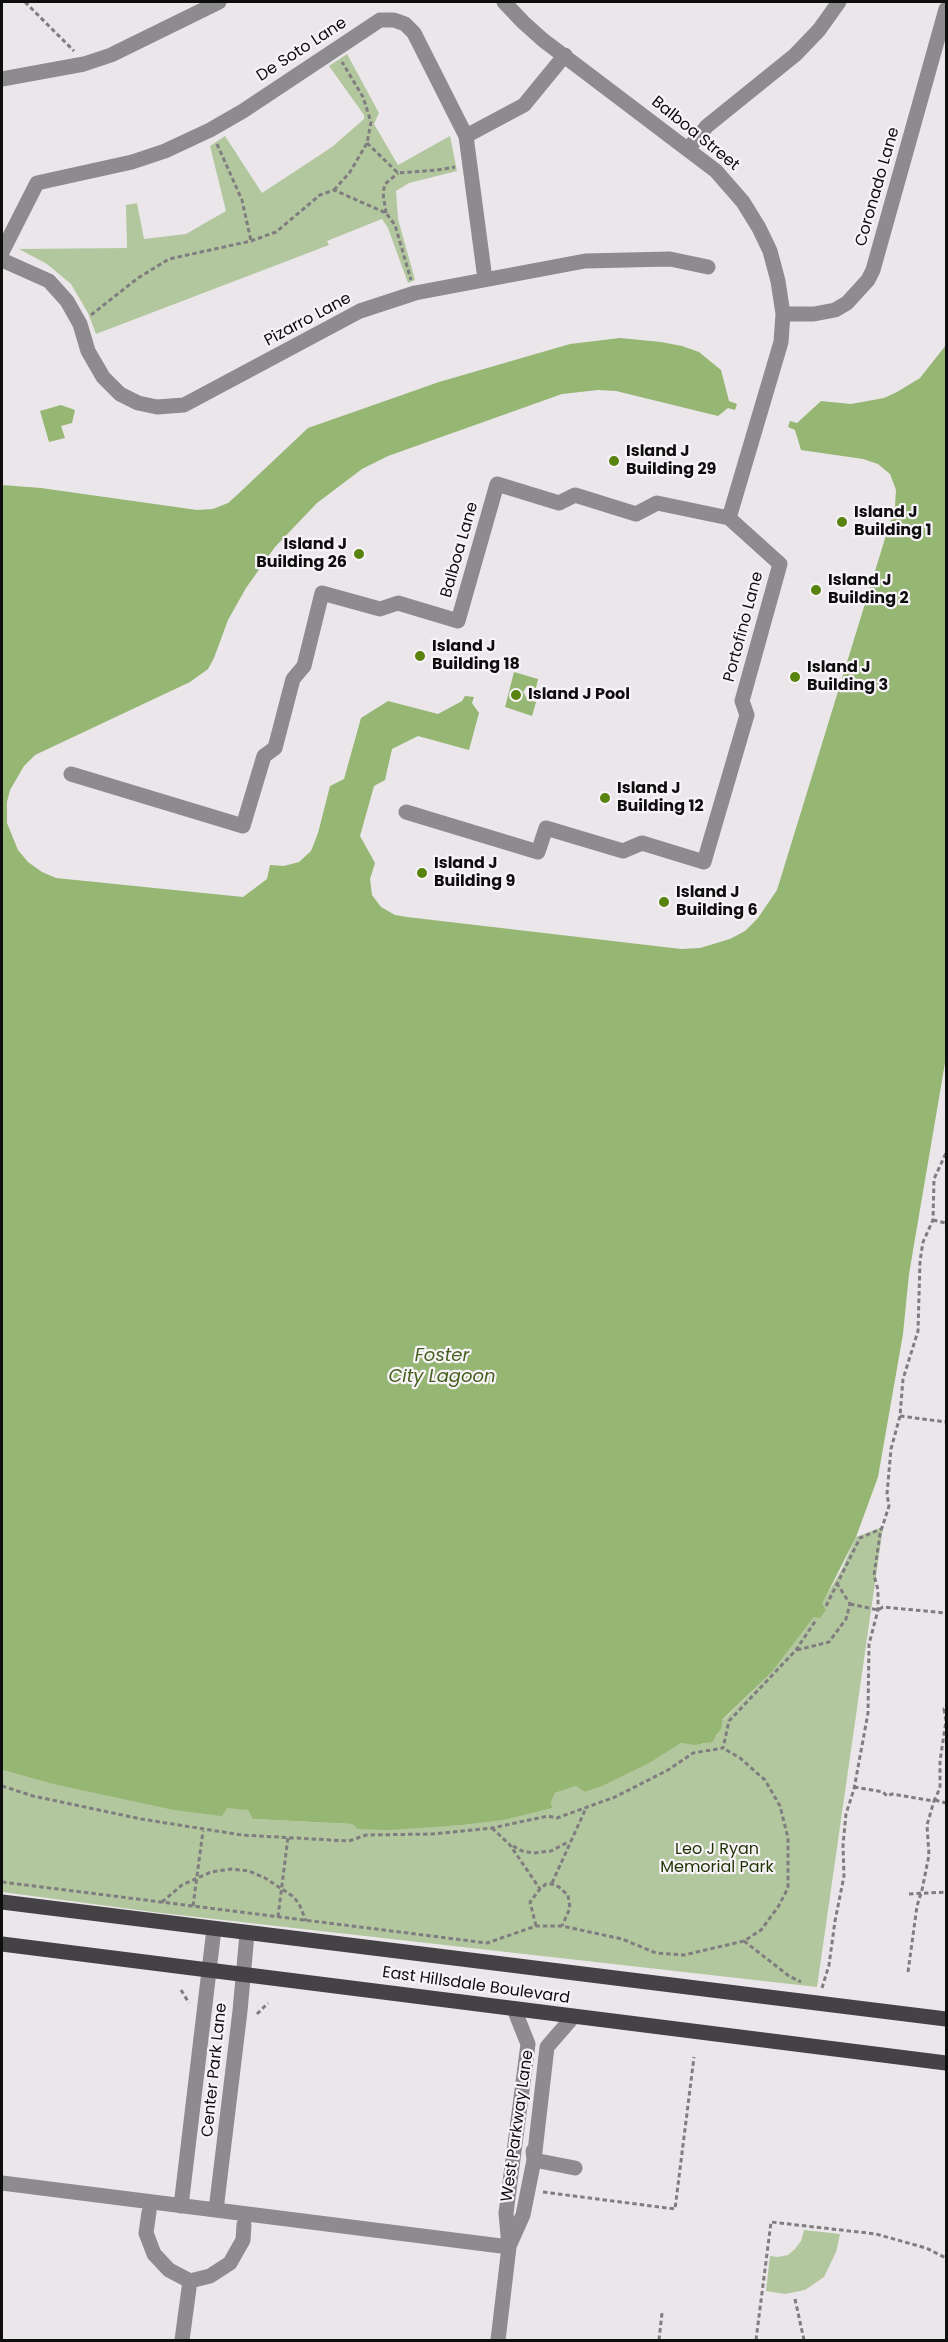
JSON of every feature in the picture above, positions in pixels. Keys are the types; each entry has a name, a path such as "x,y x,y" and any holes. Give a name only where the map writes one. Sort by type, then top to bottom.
{"main road":[{"name":"East Hillsdale Boulevard","path":"2,1902 946,2019"},
{"name":"East Hillsdale Boulevard","path":"2,1944 946,2063"}],"street":[{"path":"2,79 84,64 111,55 219,2"},
{"name":"Balboa Street","path":"504,2 523,22 716,171 743,202 770,251 783,314 781,342 729,518"},
{"path":"688,149 707,126 795,55 819,30 839,2"},
{"name":"Coronado Lane","path":"783,314 814,315 835,310 853,298 868,280 873,270 946,9"},
{"name":"De Soto Lane","path":"2,252 37,183 132,162 165,151 210,130 380,21 394,20 405,24 414,33 466,136 485,279"},
{"path":"466,136 524,105 565,55"},
{"name":"Pizarro Lane","path":"2,260 49,281 68,301 80,324 88,351 103,378 120,394 138,403 158,408 175,407 206,395 360,311 416,292 585,261 670,259 708,267"},
{"name":"Balboa Lane","path":"71,774 243,826 264,756 275,748 293,679 304,666 322,593 380,609 398,603 458,621 497,484 559,503 575,495 636,514 657,502 729,518"},
{"name":"Portofino Lane","path":"406,812 538,852 546,828 623,850 642,843 704,862 747,715 742,701 780,564 729,518"},
{"name":"Center Park Lane","path":"181,2206 214,1929"},
{"name":"Center Park Lane","path":"216,2210 247,1934"},
{"name":"West Parkway Lane","path":"498,2340 509,2247 506,2213 528,2044 514,2009"},
{"name":"West Parkway Lane","path":"509,2247 523,2215 534,2160 547,2047 573,2017"},
{"path":"522,2089 534,2160 575,2168"},
{"path":"2,2183 509,2247"},
{"path":"149,2212 146,2233 154,2254 170,2270 190,2281 210,2276 230,2263 243,2240 244,2225"},
{"path":"182,2340 190,2281"}],"path":[{"path":"25,2 72,48 84,64"},
{"path":"80,324 138,278 169,259 251,241 276,231 320,195 334,190 350,172 367,143 371,122 363,97 335,51"},
{"path":"210,130 242,200 251,241"},
{"path":"367,143 398,172"},
{"path":"416,292 395,225 386,213 383,193 385,184 398,172 437,170 469,164"},
{"path":"334,190 386,213"},
{"path":"822,1989 829,1965 844,1876 843,1845 846,1814 854,1787 869,1697 869,1644 878,1610 878,1590 874,1575 881,1529 888,1513 887,1494 891,1449 900,1416 903,1379 918,1331 921,1251 933,1220 934,1179 946,1153"},
{"path":"933,1220 946,1223"},
{"path":"900,1416 946,1422"},
{"path":"826,1606 860,1538 881,1529"},
{"path":"838,1585 850,1604 878,1610 884,1607 946,1613"},
{"path":"796,1650 829,1642 846,1619 850,1604"},
{"path":"723,1748 729,1721 796,1650 816,1620"},
{"path":"908,1972 917,1906 929,1855 927,1825 940,1788 940,1761 946,1721 944,1709 946,1709"},
{"path":"2,1786 33,1796 203,1831 349,1841 366,1835 432,1834 492,1828 548,1816 557,1818 586,1809 668,1770 693,1753 723,1748 740,1758 765,1779 780,1806 788,1838 788,1888 778,1907 761,1930 744,1941 684,1955 656,1953 622,1939 562,1926 536,1926 487,1942 2,1882"},
{"path":"854,1787 883,1792 887,1796 892,1794 946,1803"},
{"path":"552,1884 586,1809"},
{"path":"492,1828 510,1845 540,1889"},
{"path":"193,1907 203,1831"},
{"path":"278,1917 288,1838"},
{"path":"510,1845 533,1854 551,1851 570,1841"},
{"path":"161,1903 182,1885 211,1872 231,1869 249,1871 280,1887 300,1905 306,1921"},
{"path":"536,1926 530,1902 546,1884 552,1884 568,1896 570,1908 562,1926"},
{"path":"909,1894 946,1892"},
{"path":"744,1941 789,1976 801,1982"},
{"path":"181,1990 189,2003"},
{"path":"257,2014 268,2003"},
{"path":"542,2192 675,2209 694,2057"},
{"path":"756,2340 771,2222 876,2234 917,2245 946,2258"},
{"path":"795,2299 804,2340"},
{"path":"659,2340 662,2313"}],"green space":[{"path":"347,54 379,113 374,124 398,165 450,136 457,171 409,183 396,191 398,219 415,280 408,283 388,228 382,219 327,241 329,245 96,334 88,313 71,284 47,264 19,249 127,248 126,205 137,203 144,239 186,234 226,211 210,146 225,136 262,193 332,147 364,119 364,115 329,66"},
{"name":"Leo J Ryan Memorial Park","path":"883,1527 817,1987 161,1913 2,1892 2,1770 49,1783 249,1810 253,1819 352,1824 359,1829 463,1825 505,1820 553,1808 551,1803 555,1793 576,1786 584,1792 626,1774 681,1743 704,1744 717,1736 723,1720 772,1672 814,1617 842,1569 856,1537"},
{"path":"804,2230 840,2234 836,2252 824,2277 805,2290 785,2294 766,2291 770,2256 788,2255 801,2241"}],"water":[{"name":"Foster City Lagoon","path":"620,338 661,342 699,352 721,370 729,401 737,404 735,410 728,408 718,416 616,391 598,390 562,394 388,456 362,469 317,503 275,547 246,588 228,620 208,669 190,682 35,755 24,766 10,790 7,802 7,823 18,850 28,862 56,878 243,897 267,879 270,865 284,866 299,862 311,851 330,786 344,779 361,718 388,701 438,714 462,701 465,696 474,697 472,703 479,713 469,750 418,736 392,749 385,780 374,786 360,836 375,863 370,879 372,895 381,907 395,915 407,917 681,949 700,948 730,939 745,931 758,918 777,890 895,506 896,490 890,474 878,464 863,459 801,450 795,430 788,427 790,421 797,423 821,401 851,404 884,398 897,392 920,378 946,345 946,1057 909,1274 903,1334 878,1477 856,1537 822,1604 826,1610 820,1618 814,1617 772,1672 723,1719 721,1729 712,1742 695,1745 681,1743 649,1763 602,1786 584,1792 576,1786 555,1793 551,1803 553,1808 505,1820 389,1830 358,1829 352,1824 253,1819 248,1810 227,1808 222,1816 174,1810 49,1783 2,1770 2,485 41,488 197,510 213,509 228,503 308,428 439,382 570,344"},
{"path":"61,405 75,410 72,423 61,426 65,438 49,442 40,411"},
{"name":"Island J Pool","path":"514,672 538,679 536,688 527,686 523,692 528,700 536,702 532,716 505,707"}],"place":[{"name":"Island J Building 29","path":"614,461"},
{"name":"Island J Building 1","path":"842,522"},
{"name":"Island J Building 26","path":"359,554"},
{"name":"Island J Building 2","path":"816,590"},
{"name":"Island J Building 18","path":"420,656"},
{"name":"Island J Building 3","path":"795,677"},
{"name":"Island J Pool","path":"516,695"},
{"name":"Island J Building 12","path":"605,798"},
{"name":"Island J Building 9","path":"422,873"},
{"name":"Island J Building 6","path":"664,902"}]}
